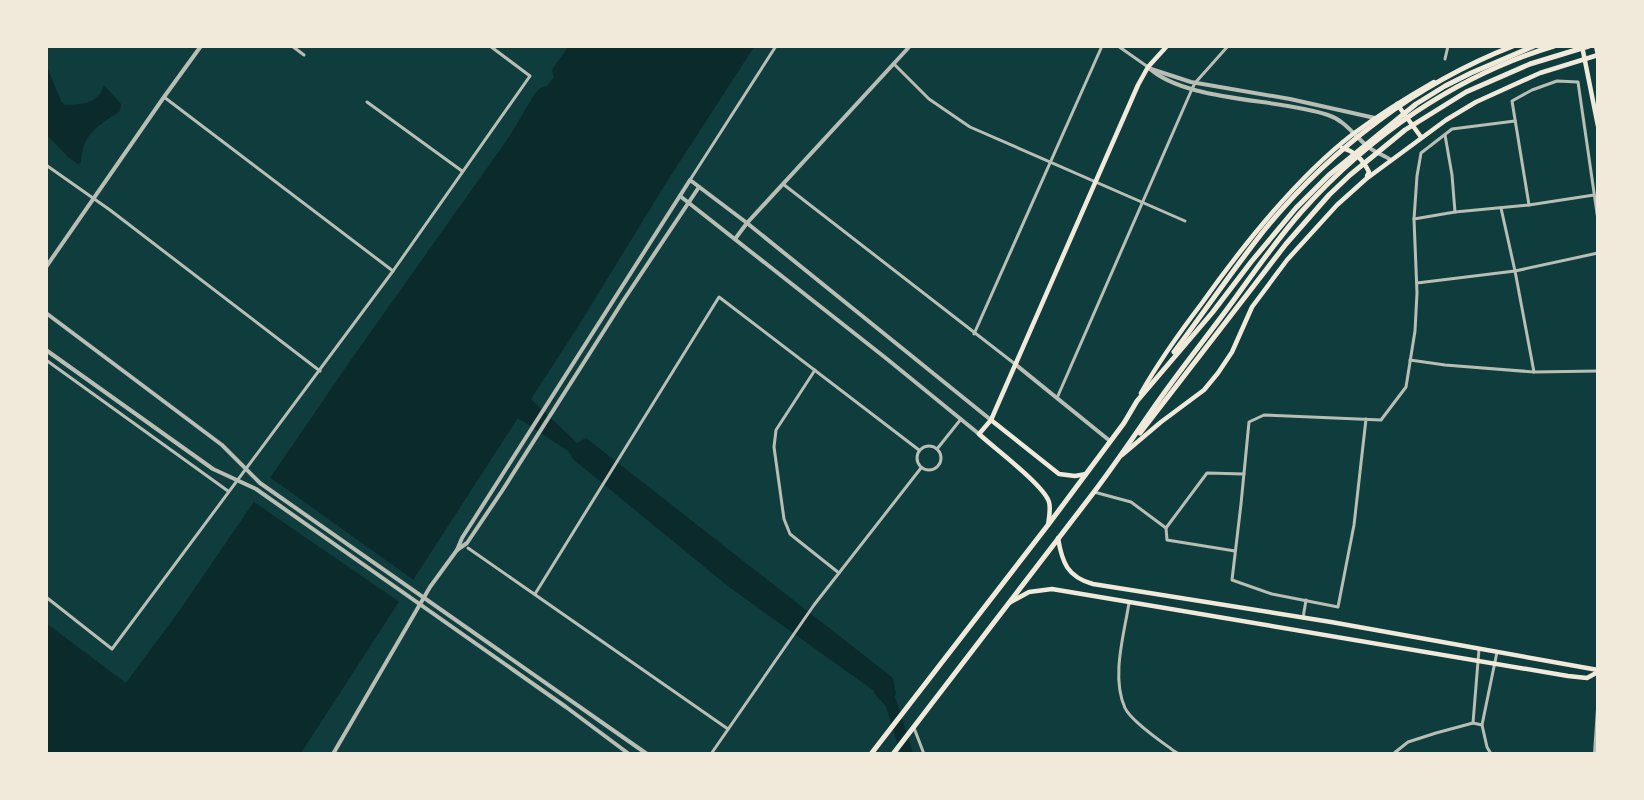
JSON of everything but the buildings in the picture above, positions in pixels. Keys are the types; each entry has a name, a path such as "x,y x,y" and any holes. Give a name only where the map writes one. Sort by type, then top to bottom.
{"highway":[{"path":"872,753 1111,442 1137,401 1266,229 1311,178 1369,127 1413,97 1451,75 1511,46"},
{"path":"1137,401 1212,313 1273,234 1323,180 1416,104 1471,73 1534,46"},
{"path":"895,751 1094,492 1158,401 1301,212 1363,153 1419,110 1480,76 1517,59 1554,46"},
{"path":"1120,457 1286,244 1350,175 1382,147 1426,116 1466,92 1506,74 1588,46"}],"main road":[{"path":"1048,525 1049,503 1041,488 979,434 991,420 1138,85 1148,67 1167,46"},
{"path":"1137,401 1165,353 1230,264 1313,170 1354,134 1397,104 1450,72 1511,46"},
{"path":"1582,46 1598,126"},
{"path":"1120,457 1204,390 1232,352 1252,307 1287,260 1323,219 1366,178 1460,111 1540,73 1598,55 1596,46"},
{"path":"1397,104 1421,137"},
{"path":"1336,149 1344,148 1354,152 1369,172 1366,178"},
{"path":"991,420 1059,474 1075,476 1086,474"},
{"path":"1059,538 1064,563 1070,571 1085,582 1304,618 1598,671"},
{"path":"1007,605 1029,592 1052,589 1581,678 1587,678 1598,671"}],"street":[{"path":"46,267 201,46"},
{"path":"292,46 304,55"},
{"path":"46,597 112,649 228,491 320,372 530,76 490,46"},
{"path":"333,753 430,587 457,550 462,538 776,46"},
{"path":"735,239 747,223 910,46"},
{"path":"974,334 1102,46"},
{"path":"1118,46 1161,78 1192,89 1329,115 1341,121 1372,150 1391,160"},
{"path":"1057,398 1192,89 1228,46"},
{"path":"1445,59 1448,46"},
{"path":"894,64 929,99 970,127 1185,221"},
{"path":"1148,67 1196,83 1290,99 1376,119"},
{"path":"1529,205 1512,101 1532,90 1557,81 1578,82 1597,220"},
{"path":"164,97 393,271"},
{"path":"367,102 462,171"},
{"path":"1366,419 1354,525 1338,607 1272,594 1232,580 1249,422 1264,415 1366,419 1381,420 1406,387 1415,331 1417,283 1414,219 1421,153 1452,129 1515,121"},
{"path":"1445,135 1455,212"},
{"path":"46,165 94,199 320,372"},
{"path":"690,180 747,223 991,420"},
{"path":"783,184 1015,364 1111,442"},
{"path":"457,550 467,543 699,187"},
{"path":"1414,219 1594,195"},
{"path":"680,196 979,434"},
{"path":"1501,208 1534,372"},
{"path":"1417,283 1515,271 1598,254"},
{"path":"534,594 719,297 919,450"},
{"path":"46,314 222,445 260,483 647,753"},
{"path":"46,350 213,469 256,489 629,753"},
{"path":"46,360 228,491"},
{"path":"1410,360 1534,372 1598,371"},
{"path":"815,370 776,430 774,447 784,519 790,534 839,573"},
{"path":"937,449 961,419"},
{"path":"928,446 937,449 941,457 938,466 930,471 921,468 916,459 919,450 928,446"},
{"path":"711,753 810,611 921,468"},
{"path":"1236,551 1167,540 1166,528 1207,473 1244,474"},
{"path":"1094,492 1131,502 1166,528"},
{"path":"468,548 728,729"},
{"path":"1304,618 1306,600"},
{"path":"1129,601 1118,678 1126,710 1143,727 1179,753"},
{"path":"1473,723 1479,649"},
{"path":"1491,753 1487,747 1482,725 1497,652"},
{"path":"1595,753 1598,709"},
{"path":"1393,753 1408,742 1473,723 1482,725"},
{"path":"913,727 924,753"}],"water":[{"path":"568,47 754,47 531,399 577,443 586,438 893,678 896,694 891,703 729,587 574,460 568,451 518,418 301,753 47,753 46,623 126,683 182,607 348,364 509,137 534,95 540,88 547,86 554,77 553,68"},
{"path":"47,67 61,101 65,105 89,102 98,96 104,85 121,104 120,111 98,126 88,137 81,163 78,164 69,158 47,135"}],"pier":[{"path":"268,476 415,581 401,603 251,500"}],"waterway":[{"path":"880,691 891,703 907,754"}]}
